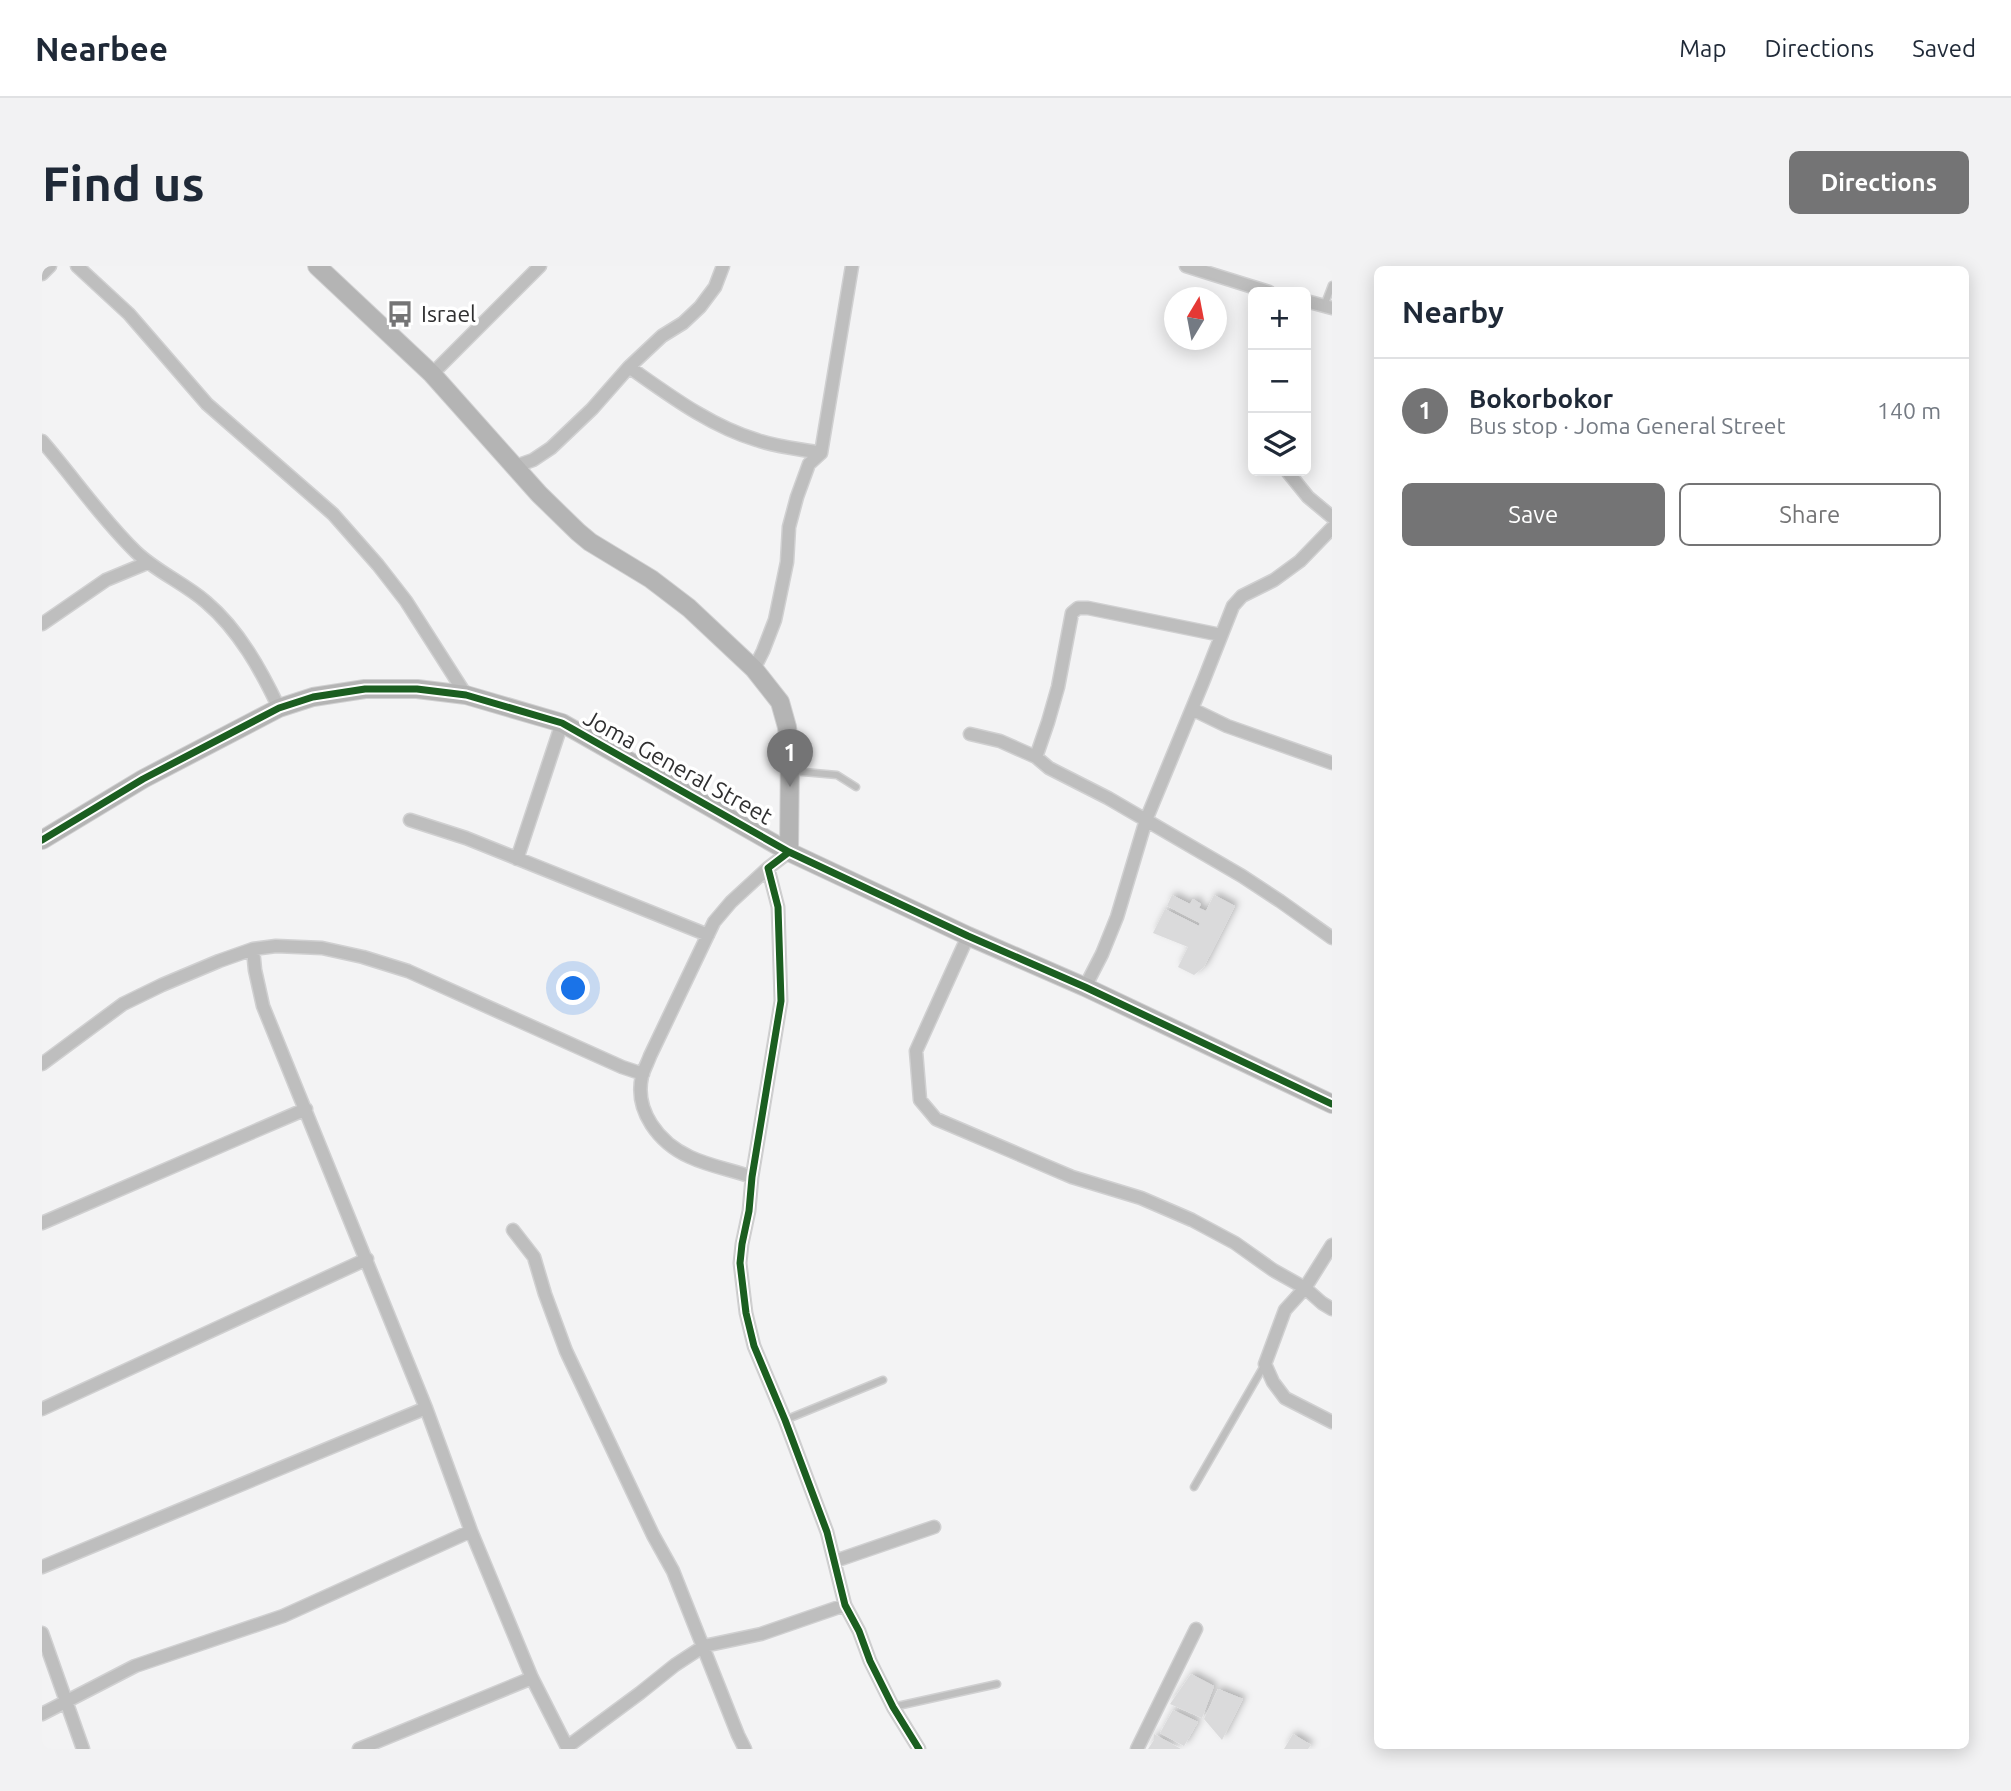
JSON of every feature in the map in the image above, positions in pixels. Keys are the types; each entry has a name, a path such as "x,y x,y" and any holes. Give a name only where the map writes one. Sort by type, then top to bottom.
{"street":[{"path":"42,274 50,266"},
{"path":"77,266 129,314 207,404 333,514 379,565 406,601 466,695"},
{"path":"317,266 432,374 539,494 590,542 651,579 689,608 754,669 780,702 787,727 790,771 789,852 720,913 643,1074 640,1090 643,1108 651,1125 665,1142 690,1157 752,1177"},
{"path":"432,374 540,266"},
{"path":"516,466 533,460 551,448 592,409 629,367 662,336 683,323 700,307 715,287 723,266"},
{"path":"754,669 775,620 787,562 789,527 797,497 809,464 821,453 852,266"},
{"path":"1186,266 1253,287"},
{"path":"1311,302 1328,307"},
{"path":"629,367 681,404 736,432 758,440 821,453"},
{"path":"42,441 115,532 147,563 184,584 228,623 263,674 279,708"},
{"path":"1291,476 1308,497 1332,517"},
{"path":"1085,987 1117,917 1146,820 1233,606 1242,596 1274,580 1294,566 1332,528"},
{"path":"42,624 106,580 147,563"},
{"path":"1036,757 1054,706 1072,613 1078,608 1221,635"},
{"name":"Joma General Street","path":"42,841 143,779 279,708 313,696 365,689 417,689 466,695 562,723 789,852 968,936 1085,987 1332,1104"},
{"path":"1192,709 1227,726 1332,763"},
{"path":"517,859 562,723"},
{"path":"970,734 1000,741 1036,757 1049,768 1146,820 1251,882 1332,938"},
{"path":"410,820 466,838 708,935"},
{"path":"768,868 778,907 781,1001 742,1244 740,1263 746,1313 754,1346 827,1532 845,1605 893,1707 919,1749"},
{"path":"968,936 916,1051 919,1100 936,1119 1072,1177 1141,1198 1192,1220 1235,1243 1332,1308"},
{"path":"42,1064 122,1004 197,970 253,949 276,946 321,948 408,971 643,1074"},
{"path":"253,949 263,1006 367,1259 471,1531 532,1678 567,1748 704,1646 761,1634 845,1605"},
{"path":"42,1223 306,1109"},
{"path":"513,1230 534,1257 566,1351 653,1535 673,1571 745,1749"},
{"path":"1332,1245 1305,1289 1286,1310 1265,1364 1273,1382 1285,1398 1332,1422"},
{"path":"42,1409 367,1259"},
{"path":"42,1567 426,1408"},
{"path":"835,1561 934,1527"},
{"path":"42,1714 135,1666 283,1616 471,1531"},
{"path":"1137,1749 1196,1629"},
{"path":"42,1633 83,1749"},
{"path":"359,1749 532,1678"}],"lane":[{"path":"1328,307 1332,285"},
{"path":"790,771 837,775 856,787"},
{"path":"1194,1487 1265,1364"},
{"path":"785,1420 883,1380"},
{"path":"893,1707 997,1684"}],"building":[{"path":"1172,895 1190,904 1193,899 1201,904 1199,908 1206,911 1214,895 1235,906 1204,967 1194,975 1178,967 1188,947 1153,933 1165,909 1199,926 1200,923 1167,906"},
{"path":"1191,1674 1214,1686 1202,1718 1170,1704"},
{"path":"1218,1689 1243,1699 1222,1740 1204,1719"},
{"path":"1173,1710 1198,1722 1184,1746 1160,1733"},
{"path":"1154,1734 1181,1749 1148,1749 1154,1740"},
{"path":"1293,1734 1311,1745 1308,1749 1284,1749"}],"cycle path":[{"path":"42,840 143,779 279,708 313,697 365,689 417,689 466,695 562,723 789,852 968,936 1085,987 1332,1104"},
{"path":"789,852 768,868 778,907 781,1001 742,1244 740,1263 746,1313 754,1346 827,1532 845,1605 893,1707 919,1749"}],"place":[{"name":"Israel","path":"400,314"},
{"name":"Bokorbokor","path":"790,787"}]}
